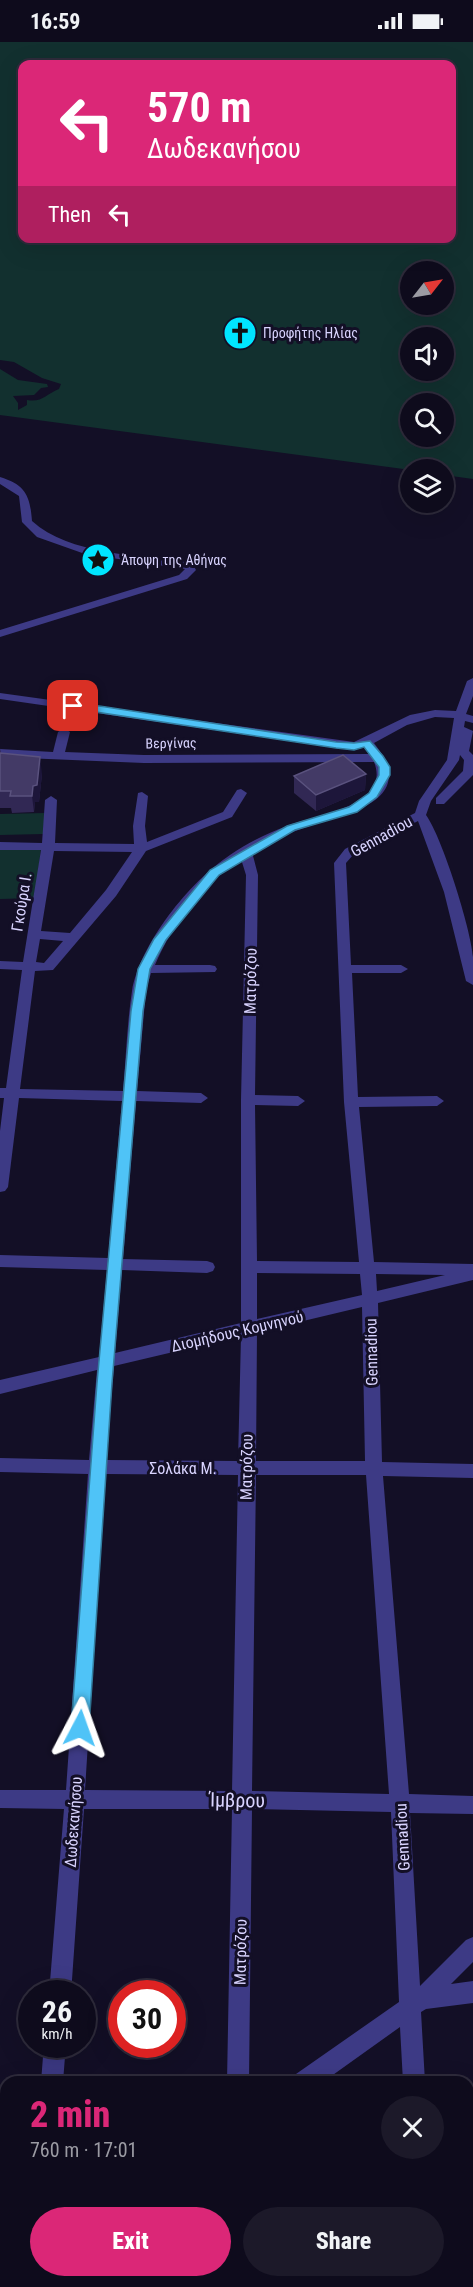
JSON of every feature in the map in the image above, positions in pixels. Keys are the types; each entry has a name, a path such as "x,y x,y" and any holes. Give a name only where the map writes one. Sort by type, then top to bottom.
{"street":[{"path":"0,480 24,495 28,505 27,522 41,535 85,551 173,562 188,565 191,570 183,577 0,634"},
{"name":"Gennadiou","path":"414,2076 416,2004 374,1467 370,1299 351,1102 340,863 349,852 420,815 425,801 453,760 460,715 473,681"},
{"path":"0,696 121,711 354,746 367,743 398,725 424,714 438,712 460,715 473,720"},
{"path":"440,801 469,772 470,759 463,752 465,742 471,734 458,729"},
{"path":"58,757 64,732"},
{"path":"367,743 379,758"},
{"name":"Βεργίνας","path":"0,753 58,757 379,758"},
{"name":"Δωδεκανήσου","path":"61,1980 97,1468 139,990 144,969 160,939 214,872 291,828 340,814 363,803 377,790 385,775 379,758"},
{"path":"0,846 141,848 228,814 240,793"},
{"path":"0,965 48,967 111,893 141,848 139,826 142,796"},
{"name":"Γκούρα Ι.","path":"0,1188 7,1093 35,934 48,847 51,800"},
{"path":"420,815 427,825 446,881 472,973"},
{"name":"Ματρόζου","path":"238,2076 249,1329 248,1100 252,875 246,852"},
{"path":"35,934 73,938"},
{"path":"144,969 210,969"},
{"path":"346,969 401,969"},
{"path":"7,1093 201,1098"},
{"path":"248,1100 298,1101"},
{"path":"351,1102 437,1101"},
{"path":"0,1261 207,1267"},
{"path":"248,1267 473,1269"},
{"name":"Διομήδους Κομνηνού","path":"0,1387 473,1274"},
{"name":"Σολάκα Μ.","path":"0,1465 97,1468 374,1467 473,1471"},
{"name":"Ίμβρου","path":"0,1799 243,1800 473,1805"},
{"path":"313,2076 416,2004 473,1947"},
{"path":"416,2004 473,1992"},
{"path":"52,2076 54,2058"}],"green space":[{"path":"0,42 473,42 473,479 454,476 454,459 400,459 400,469 0,415 0,369 18,380 47,384 48,387 41,388 34,395 13,396 18,403 18,410 27,405 27,400 40,399 59,389 61,384 42,378 14,362 0,360"},
{"path":"45,813 43,834 0,835 0,814"},
{"path":"0,847 41,848 35,898 0,899"}],"building":[{"path":"0,753 40,757 37,785 33,786 32,796 10,796 11,791 0,791"},
{"path":"343,755 366,774 316,795 294,776"}],"place":[{"name":"Προφήτης Ηλίας","path":"240,333"},
{"name":"Άποψη της Αθήνας","path":"98,560"}],"route":[{"path":"73,706 121,711 336,745 360,746 367,743 379,758 385,775 373,795 353,810 291,828 214,872 160,939 144,969 139,990 104,1383 80,1728"}]}
